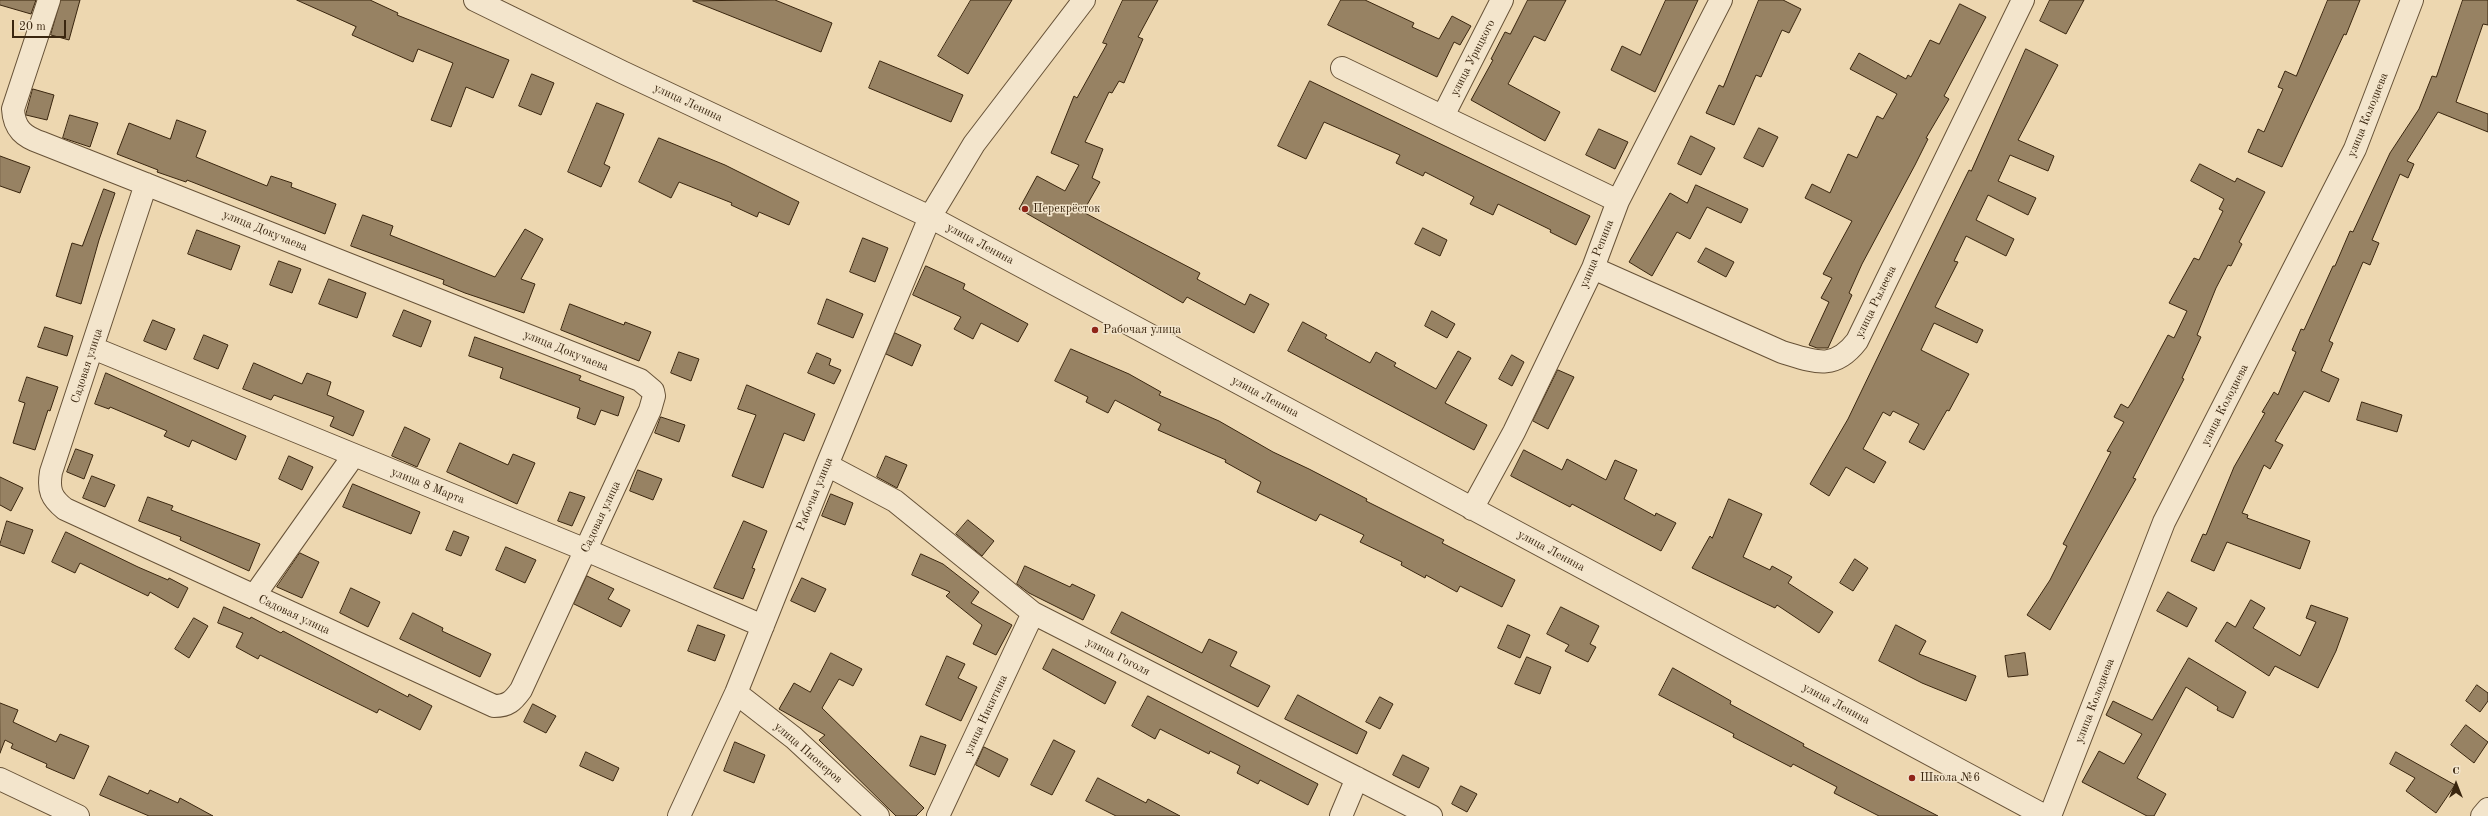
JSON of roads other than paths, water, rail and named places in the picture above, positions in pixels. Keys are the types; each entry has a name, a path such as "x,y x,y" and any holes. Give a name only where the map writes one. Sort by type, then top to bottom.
{"street":[{"name":"улица Докучаева","path":"49,0 13,109 17,129 28,138 640,380"},
{"name":"улица Ленина","path":"475,0 622,72 930,217 2045,816"},
{"name":"Рабочая улица","path":"679,816 736,693 827,465 930,217 974,144 1084,0"},
{"name":"улица Урицкого","path":"1443,116 1502,0"},
{"name":"улица Репина","path":"1472,509 1514,432 1593,268 1618,201 1722,0"},
{"name":"улица Рылеева","path":"1593,268 1729,331 1782,352 1809,361 1830,362 1847,355 1858,341 2023,0"},
{"name":"улица Колодиева","path":"2050,816 2164,522 2355,150 2412,0"},
{"path":"1342,68 1618,201"},
{"name":"Садовая улица","path":"146,184 51,472 48,485 55,502 65,509 488,704 504,706 512,702 521,690 652,403 653,391 640,380"},
{"name":"улица 8 Марта","path":"93,348 586,550 763,626"},
{"path":"254,596 354,455"},
{"name":"улица Гоголя","path":"827,465 895,501 1033,613 1431,816"},
{"name":"улица Никитина","path":"938,816 1033,613"},
{"name":"улица Пионеров","path":"736,693 794,738 878,816"},
{"path":"1341,816 1357,778"},
{"path":"0,779 78,816"},
{"path":"2482,816 2488,809"}],"place":[{"name":"Перекрёсток","path":"1025,209"},
{"name":"Рабочая улица","path":"1095,330"},
{"name":"Школа №6","path":"1912,778"}]}
